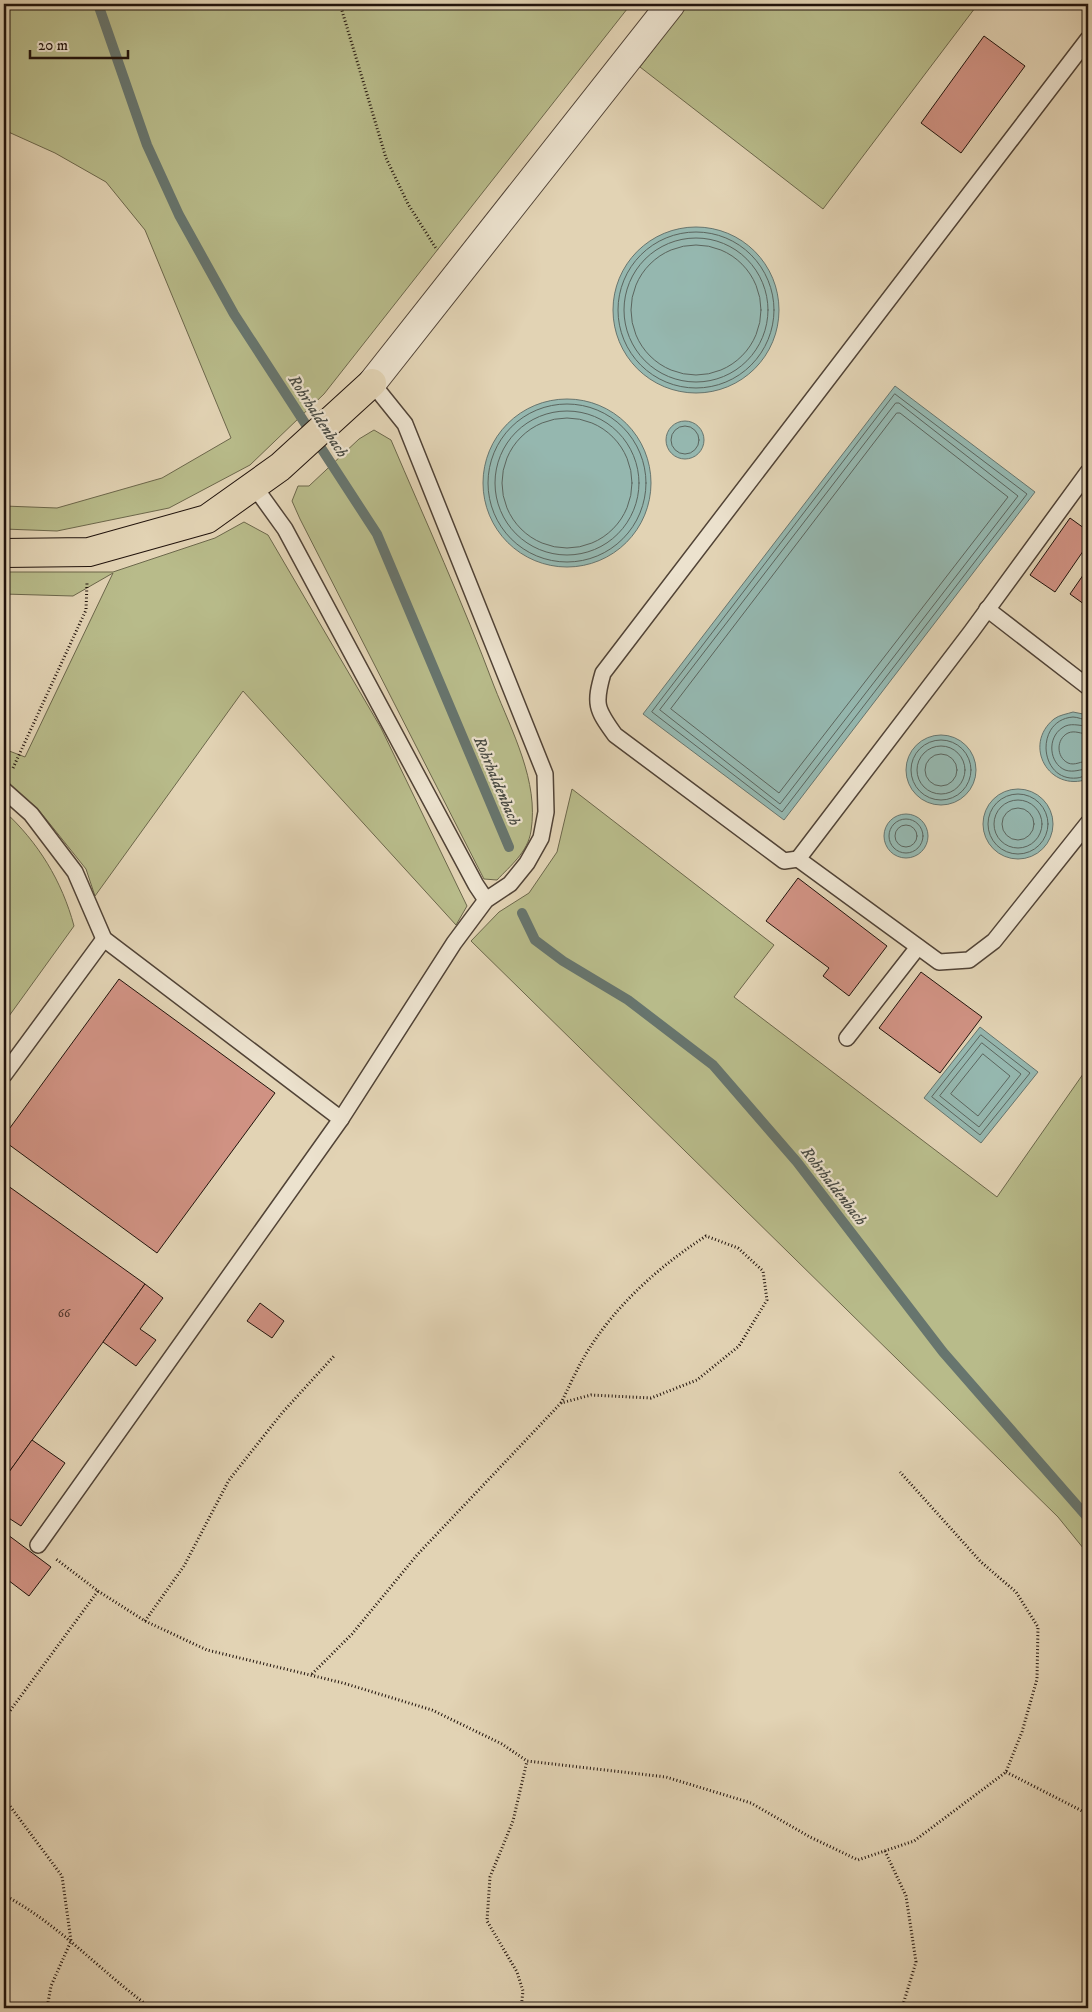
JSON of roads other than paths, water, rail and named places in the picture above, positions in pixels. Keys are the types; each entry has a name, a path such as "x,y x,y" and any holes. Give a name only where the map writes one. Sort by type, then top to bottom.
{"main road":[{"path":"4,553 89,552 208,519 280,467 372,383"}],"street":[{"path":"372,383 672,4"}],"lane":[{"path":"1088,39 603,673 597,693 599,713 615,735 784,861 798,859 939,962 969,960 994,941 1088,823"},
{"path":"38,1545 341,1119 454,943 486,900 510,884 527,863 541,838 546,812 545,774 405,424 372,383"},
{"path":"798,859 1088,472"},
{"path":"254,486 285,529 476,885 486,900"},
{"path":"987,609 1088,687"},
{"path":"4,790 31,814 75,872 104,939 341,1119"},
{"path":"4,1075 104,939"},
{"path":"846,1038 918,947"}],"water":[{"path":"704,227 720,230 735,236 749,245 761,257 770,271 776,286 779,310 778,326 770,349 761,363 749,375 735,384 720,390 688,393 672,390 657,384 643,375 631,363 622,349 616,334 613,302 616,286 622,271 631,257 643,245 657,236 672,230"},
{"path":"895,386 1035,492 784,820 643,714"},
{"path":"567,399 591,403 606,409 620,418 632,430 641,444 647,459 651,483 647,507 641,522 632,536 620,548 606,557 591,563 567,567 543,563 528,557 514,548 502,536 493,522 487,507 483,483 487,459 493,444 502,430 514,418 528,409 543,403"},
{"path":"685,421 692,422 698,427 703,433 703,447 698,453 692,458 685,459 678,458 672,453 667,447 666,440 667,433 672,427 678,422"},
{"path":"1073,712 1088,715 1088,779 1074,782 1062,779 1052,773 1044,764 1040,753 1040,741 1045,730 1054,719"},
{"path":"941,735 954,738 966,745 973,757 976,770 973,783 966,795 954,802 941,805 928,802 916,795 909,783 906,770 909,757 916,745 928,738"},
{"path":"1018,789 1031,792 1043,799 1050,811 1053,824 1050,837 1043,849 1031,856 1018,859 1005,856 993,849 986,837 983,824 986,811 993,799 1005,792"},
{"path":"910,814 922,820 927,827 927,845 922,852 915,857 902,858 894,855 887,848 884,832 887,824 894,817"},
{"path":"980,1027 1038,1072 981,1143 924,1098"}],"waterway":[{"name":"Rohrhaldenbach","path":"98,4 147,145 179,215 234,314 377,534 509,847"},
{"name":"Rohrhaldenbach","path":"522,913 535,940 563,961 628,1000 713,1065 797,1162 943,1352 1088,1518"}]}
